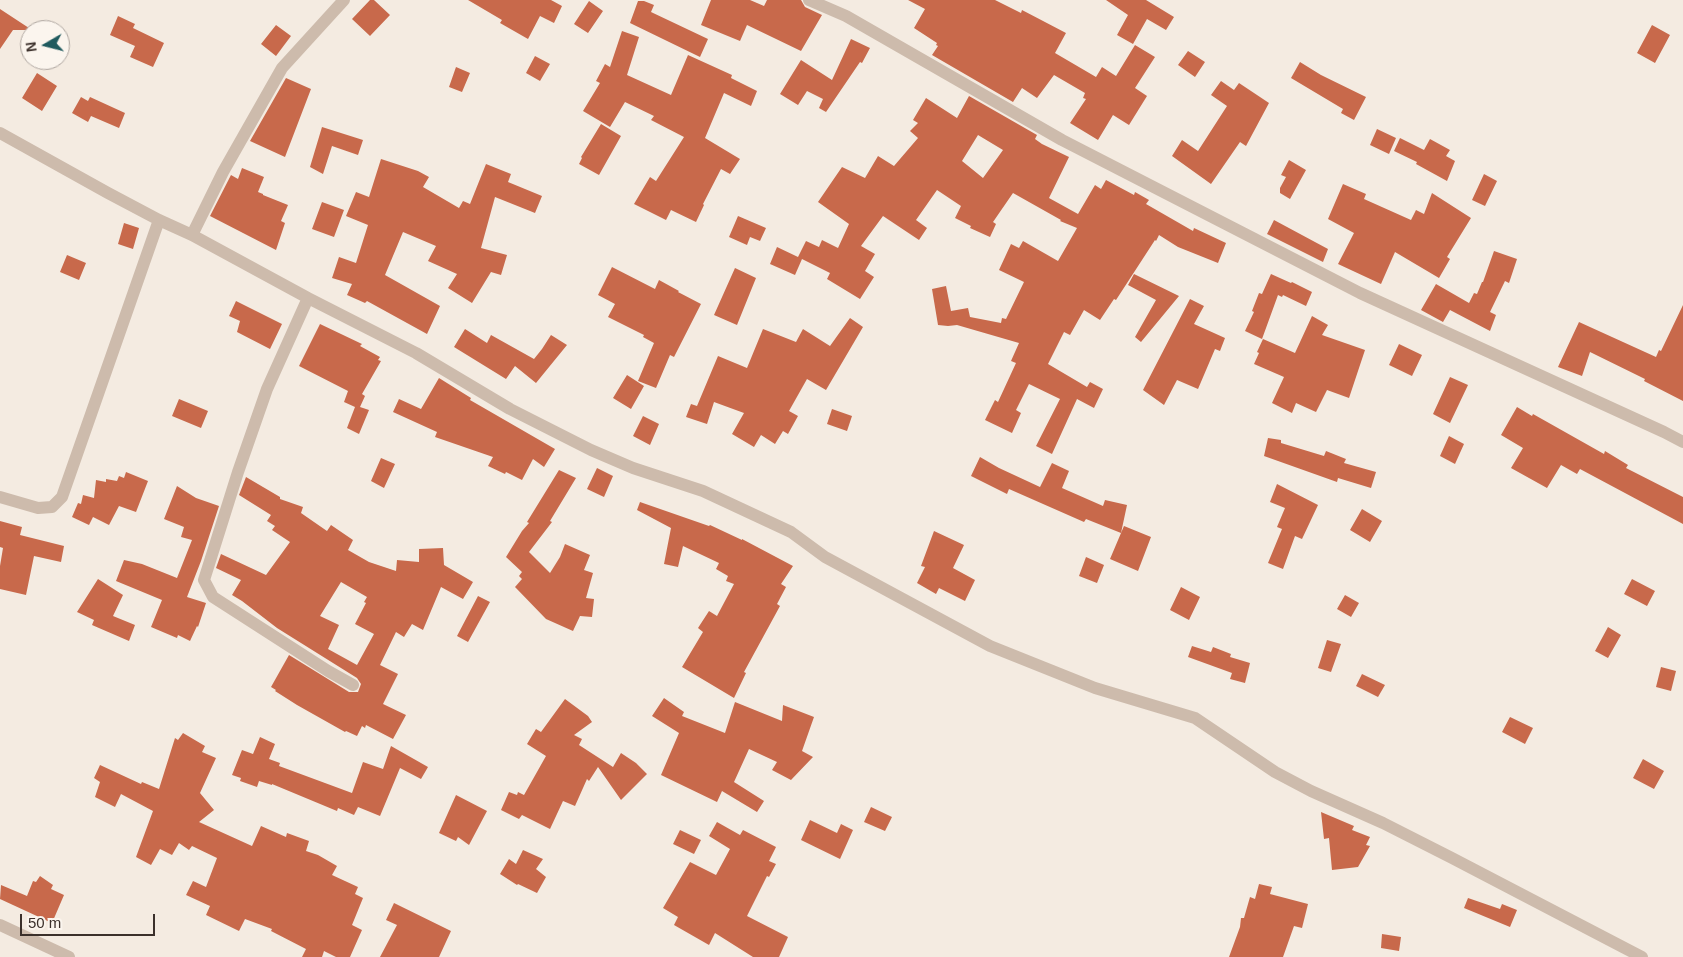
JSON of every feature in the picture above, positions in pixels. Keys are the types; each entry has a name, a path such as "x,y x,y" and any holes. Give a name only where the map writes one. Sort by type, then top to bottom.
{"street":[{"path":"192,235 223,172 282,68 344,0"},
{"path":"809,0 846,16 1062,140 1360,293 1683,442"},
{"path":"0,133 159,220 192,235 308,298 416,353 510,409 591,450 633,468 703,491 791,532 825,557 990,646 1095,688 1195,718 1275,772 1452,858 1642,957"},
{"path":"0,497 38,508 52,507 62,497 159,220"},
{"path":"308,298 267,389 238,472 204,580 213,596 328,671 353,684"},
{"path":"0,925 69,957"}],"building":[{"path":"370,0 374,0 390,15 370,36 352,19"},
{"path":"468,0 551,0 562,6 554,23 540,16 528,39 500,23 502,20"},
{"path":"711,0 750,0 764,6 767,0 801,0 805,7 822,15 801,51 747,25 740,41 701,25"},
{"path":"908,0 995,0 1021,13 1022,10 1066,33 1055,53 1096,77 1102,67 1116,76 1135,45 1155,57 1135,88 1147,96 1129,125 1113,115 1098,140 1070,123 1086,99 1083,98 1085,93 1054,75 1037,98 1022,88 1013,102 932,55 938,46 936,45 937,43 914,28 925,9"},
{"path":"1106,0 1146,0 1174,17 1166,30 1147,19 1133,44 1117,35 1128,15"},
{"path":"589,1 603,11 588,33 574,24"},
{"path":"638,1 654,5 651,12 708,39 700,57 630,23"},
{"path":"0,9 20,22 20,30 13,30 0,49"},
{"path":"118,16 135,24 133,28 164,43 153,67 130,57 135,46 110,35"},
{"path":"276,25 291,36 276,56 261,44"},
{"path":"1652,25 1670,35 1655,63 1637,53"},
{"path":"622,31 639,37 627,75 671,95 688,55 732,75 731,78 757,91 751,106 724,93 705,138 740,159 730,174 721,169 696,222 671,210 666,220 634,204 650,177 656,181 684,137 651,120 654,116 625,102 610,127 583,111 600,83 596,81 605,64 610,67"},
{"path":"851,39 870,48 862,63 860,62 826,112 819,108 823,99 807,91 798,105 780,94 801,60 832,80"},
{"path":"1188,51 1205,62 1195,77 1178,65"},
{"path":"535,56 550,64 540,81 526,73"},
{"path":"1300,62 1321,75 1366,97 1354,120 1341,113 1343,109 1291,78"},
{"path":"456,67 470,73 462,92 449,87"},
{"path":"37,73 57,86 42,111 22,98"},
{"path":"286,78 311,89 285,157 250,141"},
{"path":"1221,81 1234,90 1239,83 1269,103 1246,146 1240,142 1211,184 1172,156 1182,140 1198,151 1227,106 1211,95"},
{"path":"969,96 1037,135 1035,139 1042,144 1069,157 1049,198 1078,214 1095,185 1101,189 1106,180 1134,195 1135,192 1149,200 1146,204 1193,231 1194,228 1226,243 1218,263 1178,247 1159,235 1116,300 1114,299 1100,320 1084,310 1070,335 1064,332 1048,364 1087,387 1090,382 1103,389 1094,408 1077,399 1052,454 1036,446 1060,399 1029,384 1016,410 1021,413 1012,433 985,420 995,400 998,402 1016,363 1011,361 1019,343 957,325 938,325 932,289 946,286 951,311 968,308 970,317 1001,323 1002,318 1006,319 1024,282 999,270 1011,244 1019,248 1023,241 1058,261 1077,228 1060,221 1013,193 993,222 996,224 990,237 970,228 971,226 955,218 961,206 937,190 916,220 927,228 919,240 883,216 861,246 875,254 865,271 874,277 860,299 827,279 830,273 802,259 795,275 770,264 777,247 798,257 806,241 819,247 822,240 838,248 849,224 818,202 842,167 865,178 878,156 894,166 918,138 910,131 918,123 913,120 926,98 957,118","holes":["978,135 1003,150 983,178 962,161"]},
{"path":"81,97 88,101 90,97 125,113 119,128 91,116 88,122 72,113"},
{"path":"601,124 621,136 599,175 579,164 581,157"},
{"path":"322,127 363,140 358,155 332,146 323,174 310,167"},
{"path":"1377,129 1396,138 1389,154 1370,145"},
{"path":"1400,138 1424,150 1430,139 1450,150 1446,156 1455,161 1447,181 1416,164 1417,162 1394,151"},
{"path":"381,159 418,171 429,177 423,187 459,208 463,201 470,204 486,164 511,174 508,182 542,196 535,213 495,197 481,248 507,255 501,275 491,272 472,303 448,288 457,274 428,261 436,246 403,232 385,275 440,306 427,334 367,301 365,303 347,295 352,284 332,278 339,257 356,263 368,225 346,216 356,192 369,197"},
{"path":"1289,160 1306,170 1290,199 1280,193 1280,188 1286,177 1281,175"},
{"path":"242,168 264,177 258,192 288,205 281,221 285,223 276,250 210,216 231,175 238,179"},
{"path":"1484,174 1497,181 1485,206 1472,200"},
{"path":"1343,184 1366,194 1364,199 1411,220 1416,210 1424,214 1432,193 1471,218 1447,257 1450,259 1439,278 1395,252 1381,284 1338,264 1354,233 1328,219"},
{"path":"322,202 344,210 334,237 312,229"},
{"path":"738,216 766,228 760,241 750,237 747,245 729,237"},
{"path":"1274,220 1328,249 1323,262 1267,234"},
{"path":"124,223 139,228 133,249 118,244"},
{"path":"1494,251 1517,259 1509,283 1505,281 1490,312 1496,315 1490,331 1450,310 1443,322 1421,310 1436,284 1469,303 1474,293 1477,294 1483,282"},
{"path":"67,255 86,263 79,280 60,272"},
{"path":"612,267 655,289 659,280 701,304 674,357 670,355 656,388 638,381 654,343 643,337 644,335 608,317 615,304 598,295"},
{"path":"735,268 756,278 737,325 714,315"},
{"path":"1134,274 1179,296 1141,342 1135,337 1156,300 1128,285"},
{"path":"1271,274 1312,292 1306,306 1283,295 1282,297 1278,295 1262,339 1245,331 1254,312 1252,311 1259,293 1262,294"},
{"path":"1190,299 1204,306 1194,324 1225,338 1220,351 1215,349 1198,389 1177,380 1164,405 1143,390"},
{"path":"236,301 282,324 270,349 237,332 240,321 229,316"},
{"path":"1683,305 1683,401 1644,381 1645,379 1590,352 1582,376 1558,367 1579,322 1656,357 1659,350 1661,351"},
{"path":"1312,316 1328,325 1322,335 1365,350 1349,398 1327,390 1316,412 1296,403 1292,413 1272,403 1284,377 1254,364 1263,339 1295,353"},
{"path":"850,318 863,327 826,390 807,379 789,411 798,416 788,434 783,431 775,444 761,435 754,447 732,434 744,413 714,402 707,424 686,417 691,404 697,406 718,356 747,368 763,329 796,342 803,329 830,346"},
{"path":"320,324 362,344 360,346 380,357 378,360 381,361 362,394 365,396 360,407 369,410 359,434 347,428 355,407 344,402 348,391 299,366"},
{"path":"465,329 487,343 491,335 534,359 551,335 567,345 536,383 515,366 506,379 454,347"},
{"path":"1399,344 1422,355 1412,376 1389,365"},
{"path":"627,375 644,386 631,409 613,398"},
{"path":"1450,377 1468,385 1450,423 1433,414"},
{"path":"439,378 471,398 470,400 555,449 544,467 533,459 522,480 506,472 505,474 488,466 493,457 435,437 437,432 393,412 399,399 421,409"},
{"path":"179,399 208,411 201,428 172,416"},
{"path":"1517,407 1604,454 1605,451 1628,465 1626,468 1683,497 1683,524 1580,469 1577,474 1561,465 1547,488 1511,468 1523,448 1501,435"},
{"path":"832,409 852,416 847,431 827,424"},
{"path":"643,416 659,424 650,445 633,436"},
{"path":"1449,436 1464,444 1455,464 1440,456"},
{"path":"1268,438 1281,440 1281,443 1324,456 1326,451 1346,459 1344,463 1376,472 1371,488 1338,478 1337,482 1264,456"},
{"path":"980,457 1040,487 1052,463 1069,471 1062,488 1103,506 1105,500 1127,505 1121,533 1086,519 1084,522 1009,489 1007,494 971,476"},
{"path":"381,458 395,464 384,488 371,481"},
{"path":"597,468 613,476 604,497 587,489"},
{"path":"559,470 576,478 550,521 552,522 529,552 550,573 560,557 565,544 590,555 584,570 593,573 586,598 594,599 592,617 580,616 573,631 546,619 515,587 522,579 519,576 522,572 506,557 529,523 527,522"},
{"path":"126,472 148,481 136,512 119,506 109,525 93,517 89,525 72,517 78,503 81,504 83,495 94,498 96,480 106,482 106,479 117,481 119,476 124,478"},
{"path":"246,477 280,497 280,499 303,507 301,513 327,531 331,525 353,540 348,550 369,562 396,571 397,560 419,562 419,549 443,548 444,565 473,582 463,599 441,587 423,630 412,624 404,637 396,632 380,665 398,674 383,704 406,715 393,739 366,725 365,728 362,726 357,736 345,732 297,705 271,687 289,655 349,692 358,692 361,684 357,678 277,628 232,595 241,580 216,568 221,554 266,575 290,542 272,530 275,526 267,521 271,515 239,495","holes":["341,582 367,597 364,602 366,603 355,624 374,634 357,665 328,649 339,625 320,616"]},
{"path":"1277,484 1318,505 1302,539 1295,536 1283,569 1268,563 1282,529 1277,527 1285,508 1270,502"},
{"path":"177,486 196,498 219,506 187,597 206,603 198,627 190,641 178,635 177,638 151,627 162,600 116,581 124,560 142,564 177,578 192,540 181,537 184,527 164,519"},
{"path":"640,502 710,525 742,539 793,566 781,584 786,587 777,604 780,606 744,672 746,673 734,698 682,667 703,632 698,628 709,611 717,616 734,584 726,581 728,576 716,569 719,563 683,546 678,567 664,564 671,528 637,510"},
{"path":"1362,509 1382,521 1370,542 1350,530"},
{"path":"0,521 22,527 20,535 64,546 61,562 34,556 26,595 0,589 0,566 3,548 0,547"},
{"path":"1124,526 1151,537 1138,571 1110,559"},
{"path":"934,531 964,545 953,568 975,580 965,601 939,588 936,594 917,583 925,567 921,566"},
{"path":"1086,557 1104,565 1097,583 1079,576"},
{"path":"98,579 123,595 113,616 135,625 129,641 92,625 94,620 77,612"},
{"path":"1632,579 1655,591 1647,606 1624,594"},
{"path":"1181,587 1200,597 1189,620 1170,610"},
{"path":"1345,595 1359,603 1351,617 1337,609"},
{"path":"478,596 490,602 468,642 457,636"},
{"path":"1608,627 1621,635 1608,658 1595,651"},
{"path":"1327,640 1341,644 1331,672 1318,668"},
{"path":"1192,646 1211,652 1213,647 1231,654 1230,657 1250,663 1245,683 1230,679 1232,673 1188,657"},
{"path":"1661,667 1676,671 1671,691 1656,687"},
{"path":"1362,674 1385,685 1378,697 1356,686"},
{"path":"664,698 684,712 682,716 725,733 735,702 782,721 783,705 814,717 802,751 813,757 791,780 772,770 777,762 749,749 734,782 764,801 757,812 722,791 717,802 661,775 679,733 652,716"},
{"path":"565,699 588,716 592,722 574,735 582,739 579,745 613,767 621,753 636,763 647,774 621,800 598,767 589,781 587,779 575,806 563,801 550,829 522,815 519,819 501,810 509,792 517,795 518,792 524,795 546,756 527,744 536,729 541,732"},
{"path":"1510,717 1533,728 1525,744 1502,732"},
{"path":"183,733 205,746 202,752 216,758 200,793 214,810 199,822 252,846 261,826 286,837 287,833 309,841 306,851 318,855 337,866 332,875 358,887 355,894 363,898 352,925 362,930 350,957 336,957 324,951 322,957 302,957 306,949 271,931 272,929 245,919 239,931 206,915 210,906 186,895 193,881 206,887 217,858 192,846 189,850 179,843 172,855 160,849 151,865 136,857 153,811 121,794 115,807 95,797 100,782 94,778 100,765 141,784 142,782 159,789 175,738 178,740"},
{"path":"260,737 275,744 269,759 280,763 279,766 352,793 363,762 383,769 391,746 428,767 421,779 400,768 380,816 358,807 354,815 338,808 337,811 272,784 259,781 257,787 240,781 241,778 232,775 242,750 253,754"},
{"path":"1643,759 1664,771 1654,789 1633,778"},
{"path":"456,795 487,811 469,845 458,837 456,841 439,833"},
{"path":"871,807 892,817 885,831 864,822"},
{"path":"1321,812 1354,826 1352,830 1370,837 1366,845 1370,846 1358,867 1332,870 1329,838 1324,839"},
{"path":"810,820 837,833 841,824 853,830 840,859 801,840"},
{"path":"717,822 740,835 743,830 776,847 769,861 776,864 769,877 767,876 747,916 788,937 779,957 753,957 715,933 709,945 674,925 678,917 663,908 690,862 716,875 730,849 709,836"},
{"path":"680,830 701,840 694,854 673,844"},
{"path":"523,850 543,859 536,869 546,877 537,893 517,885 500,874 509,859 516,864"},
{"path":"40,876 53,885 51,889 64,895 52,923 0,899 1,885 27,896 33,881 36,882"},
{"path":"1259,884 1272,887 1270,894 1308,904 1302,928 1294,926 1283,957 1229,957 1240,927 1241,918 1244,918 1250,897 1255,899"},
{"path":"1468,898 1500,909 1502,904 1517,910 1510,927 1464,908"},
{"path":"394,903 451,931 439,957 380,957 397,925 386,920"},
{"path":"1382,934 1401,937 1399,951 1381,948"}]}
